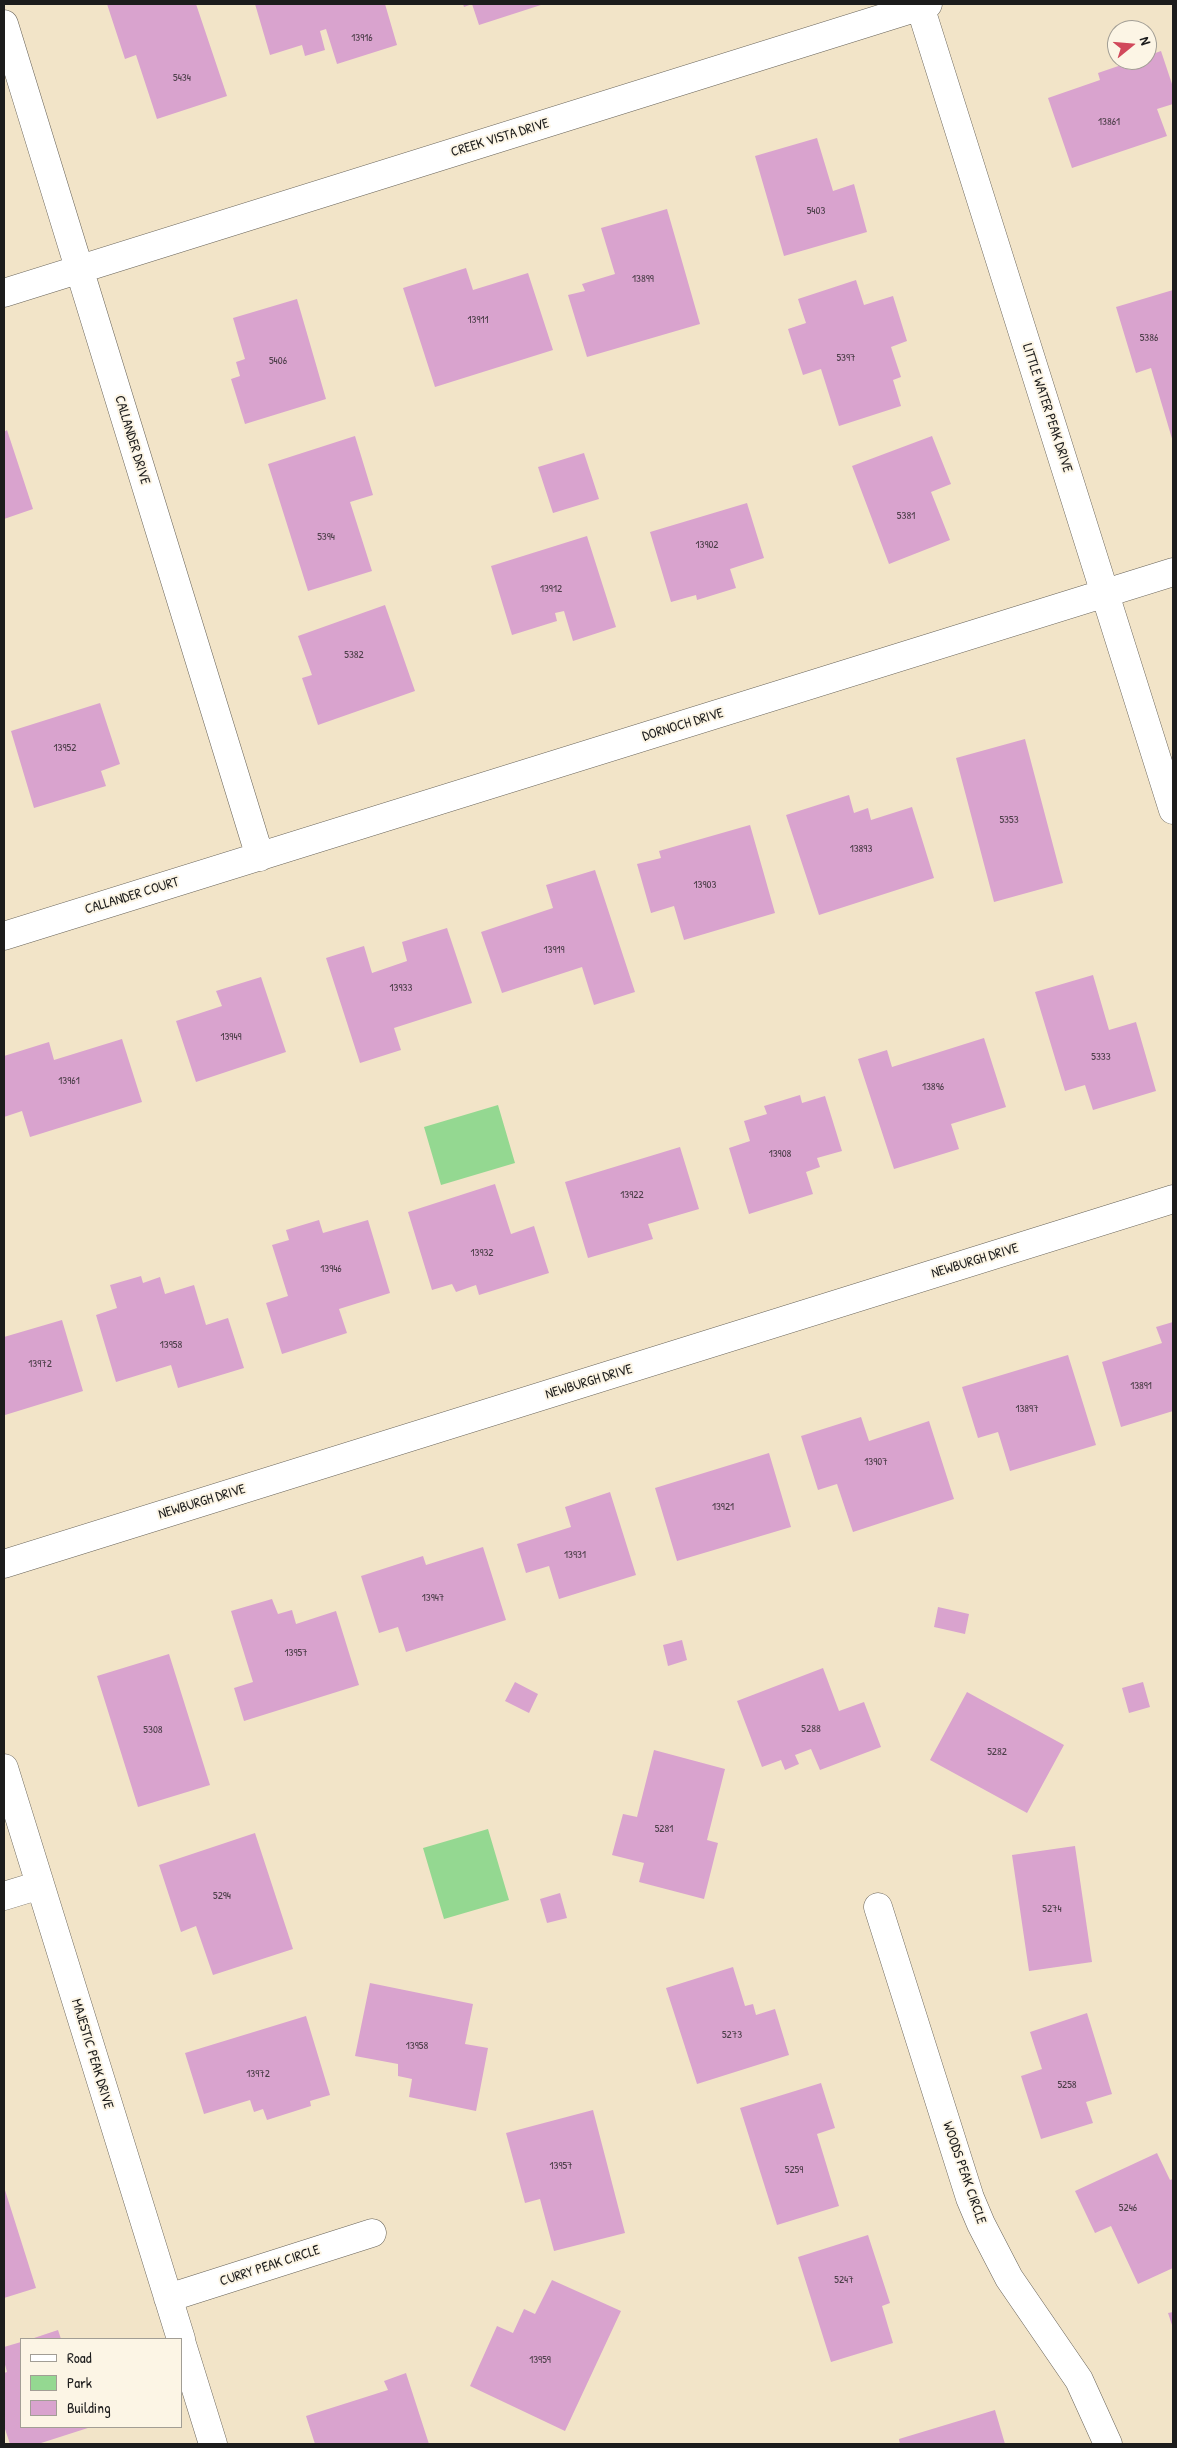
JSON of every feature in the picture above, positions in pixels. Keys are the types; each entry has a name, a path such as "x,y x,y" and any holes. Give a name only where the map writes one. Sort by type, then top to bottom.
{"street":[{"name":"CREEK VISTA DRIVE","path":"4,293 924,5"},
{"name":"LITTLE WATER PEAK DRIVE","path":"924,5 1173,810"},
{"name":"CALLANDER DRIVE","path":"4,24 260,857"},
{"name":"DORNOCH DRIVE","path":"260,857 1173,572"},
{"name":"CALLANDER COURT","path":"4,936 260,857"},
{"name":"NEWBURGH DRIVE","path":"4,1564 1173,1199"},
{"name":"MAJESTIC PEAK DRIVE","path":"4,1768 180,2338"},
{"path":"4,1896 40,1885"},
{"name":"WOODS PEAK CIRCLE","path":"878,1907 978,2215 1010,2278 1079,2380 1108,2444"},
{"name":"CURRY PEAK CIRCLE","path":"168,2298 372,2233"},
{"name":"MAJESTIC PEAK DRIVE","path":"182,2343 213,2444"}],"green space":[{"path":"498,1105 515,1163 441,1185 424,1127"},
{"path":"488,1829 509,1900 444,1919 423,1848"}],"building":[{"path":"107,4 196,4 227,96 157,119 136,55 125,59"},
{"path":"255,4 385,4 397,45 337,64 326,29 320,31 325,50 305,56 302,45 270,55"},
{"path":"472,4 544,4 479,25"},
{"path":"1161,51 1173,87 1173,104 1157,109 1167,136 1072,168 1048,98 1100,80 1098,73 1107,70 1157,70 1157,52"},
{"path":"817,138 833,191 854,184 867,232 784,256 755,156"},
{"path":"667,209 700,324 587,357 568,295 585,291 582,284 615,274 601,228"},
{"path":"466,268 473,290 528,273 553,350 435,387 403,288"},
{"path":"856,280 864,305 893,296 907,341 891,347 901,377 893,380 901,406 839,426 821,369 803,375 788,329 806,323 798,299"},
{"path":"1173,290 1173,442 1151,368 1136,373 1116,307"},
{"path":"297,299 326,399 245,424 231,379 240,376 236,362 245,359 233,318"},
{"path":"7,430 33,509 4,519 4,432"},
{"path":"355,436 373,495 350,502 372,571 308,591 268,464"},
{"path":"932,436 951,484 931,492 950,540 889,564 852,466"},
{"path":"584,453 599,499 553,513 538,467"},
{"path":"747,503 764,558 730,569 736,588 697,600 696,595 671,602 650,532"},
{"path":"587,536 616,627 573,641 564,611 555,613 557,621 512,635 491,566"},
{"path":"385,605 415,691 318,725 302,678 312,675 298,636"},
{"path":"100,703 120,764 101,771 106,786 34,808 11,731"},
{"path":"1025,739 1063,883 994,902 956,758"},
{"path":"849,795 854,813 868,808 871,820 912,807 934,878 819,915 786,815"},
{"path":"750,825 775,913 684,940 674,906 651,913 637,864 661,858 659,851"},
{"path":"595,870 635,992 594,1005 582,967 502,993 481,932 553,908 546,885"},
{"path":"447,928 472,1003 394,1028 401,1050 360,1063 326,958 364,946 372,973 407,961 402,942"},
{"path":"1093,975 1109,1030 1136,1022 1156,1091 1093,1110 1085,1085 1065,1091 1035,992"},
{"path":"261,977 286,1052 196,1082 176,1021 222,1006 216,991"},
{"path":"984,1038 1006,1107 951,1124 959,1149 894,1169 858,1059 887,1050 892,1067"},
{"path":"122,1039 142,1102 30,1137 22,1111 4,1117 4,1056 49,1042 54,1060"},
{"path":"800,1095 802,1103 825,1096 842,1151 817,1158 820,1167 806,1172 813,1194 749,1214 729,1148 750,1141 744,1121 767,1114 764,1106"},
{"path":"680,1147 699,1209 648,1224 653,1239 588,1258 565,1182"},
{"path":"495,1184 511,1234 534,1226 549,1273 479,1295 476,1285 456,1292 452,1284 432,1290 408,1212"},
{"path":"319,1220 323,1233 368,1220 390,1293 339,1309 347,1333 282,1354 266,1303 288,1296 272,1245 289,1240 286,1230"},
{"path":"141,1276 143,1283 160,1277 165,1294 194,1285 206,1325 228,1318 244,1368 178,1388 171,1365 116,1382 96,1315 117,1308 110,1285"},
{"path":"62,1320 83,1391 5,1415 4,1337"},
{"path":"1173,1322 1173,1411 1121,1427 1102,1362 1162,1343 1156,1327"},
{"path":"1068,1355 1096,1445 1010,1471 998,1432 978,1438 962,1387"},
{"path":"861,1417 869,1441 929,1421 954,1499 853,1532 837,1484 818,1490 801,1436"},
{"path":"769,1453 791,1527 677,1561 655,1488"},
{"path":"610,1492 636,1575 559,1599 549,1566 526,1573 517,1544 571,1527 565,1507"},
{"path":"483,1547 506,1620 406,1652 398,1627 379,1633 361,1576 423,1556 426,1565"},
{"path":"272,1599 278,1614 292,1610 296,1624 336,1611 359,1685 244,1721 234,1688 253,1682 231,1611"},
{"path":"938,1607 969,1614 965,1634 934,1627"},
{"path":"682,1640 687,1660 668,1666 663,1645"},
{"path":"169,1654 210,1785 138,1807 97,1676"},
{"path":"823,1668 839,1711 864,1702 881,1747 820,1770 811,1749 795,1755 799,1764 785,1770 781,1760 762,1767 737,1701"},
{"path":"515,1682 538,1694 529,1713 505,1701"},
{"path":"1143,1682 1150,1707 1129,1713 1122,1688"},
{"path":"967,1692 1064,1745 1027,1813 930,1760"},
{"path":"654,1750 725,1769 707,1840 718,1843 704,1899 639,1882 644,1863 612,1855 623,1814 637,1817"},
{"path":"255,1833 293,1949 213,1975 196,1926 181,1932 159,1865"},
{"path":"1075,1846 1092,1962 1029,1971 1012,1855"},
{"path":"560,1893 567,1918 547,1923 540,1899"},
{"path":"733,1967 745,2006 753,2004 756,2015 775,2009 789,2055 697,2084 666,1988"},
{"path":"370,1983 473,2004 465,2044 488,2048 476,2111 409,2097 412,2079 398,2076 398,2064 355,2056"},
{"path":"1087,2013 1112,2094 1086,2102 1093,2123 1041,2139 1021,2076 1042,2069 1030,2032"},
{"path":"306,2016 330,2095 310,2101 311,2106 267,2120 263,2109 254,2112 250,2100 204,2114 185,2053"},
{"path":"821,2083 835,2128 817,2134 839,2206 777,2225 740,2108"},
{"path":"593,2110 625,2233 554,2251 540,2199 525,2203 506,2133"},
{"path":"1157,2153 1170,2180 1173,2179 1173,2268 1138,2284 1111,2226 1095,2233 1075,2191"},
{"path":"4,2187 36,2288 4,2298"},
{"path":"868,2235 890,2303 882,2306 893,2343 831,2362 798,2257"},
{"path":"552,2280 621,2311 565,2431 470,2386 497,2326 513,2333 524,2309 535,2314"},
{"path":"1173,2312 1173,2328 1168,2313"},
{"path":"58,2330 61,2338 34,2338"},
{"path":"20,2342 20,2428 88,2428 38,2444 10,2444 4,2426 4,2373 7,2372 4,2361 4,2347"},
{"path":"406,2373 429,2444 315,2444 306,2416 388,2390 384,2381"},
{"path":"995,2410 1005,2444 900,2444 899,2439"}]}
